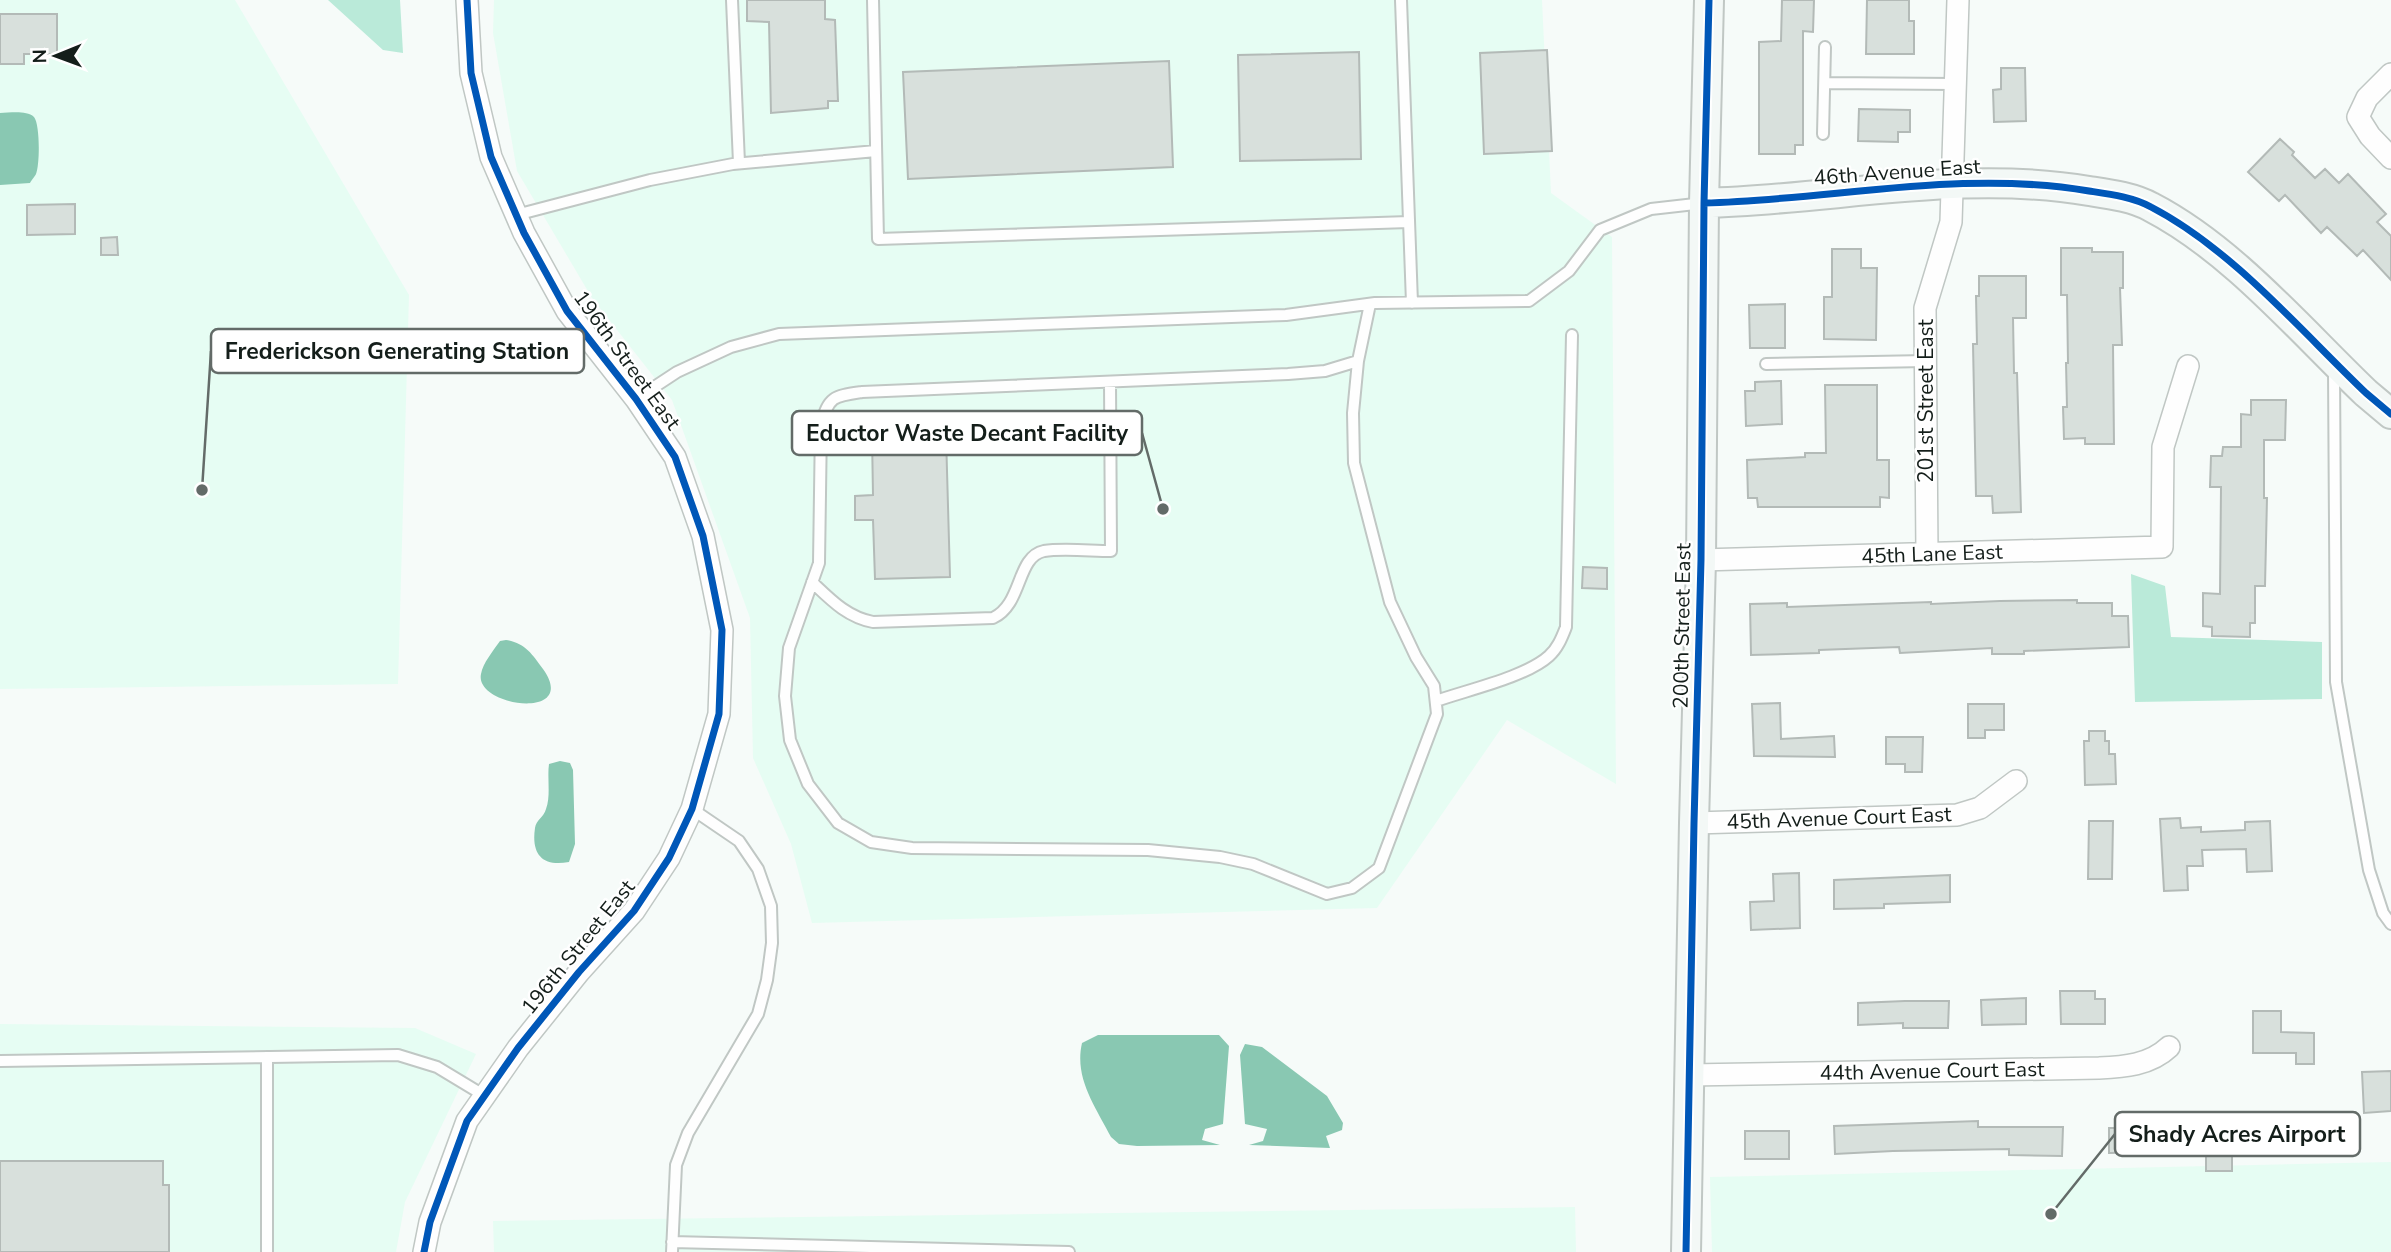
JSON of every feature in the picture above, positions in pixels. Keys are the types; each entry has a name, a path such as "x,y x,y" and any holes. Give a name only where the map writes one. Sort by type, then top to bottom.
{"street":[{"name":"196th Street East","path":"424,1252 430,1222 467,1121 518,1048 579,972 634,911 669,858 692,809 719,714 722,630 703,536 675,457 636,399 567,311 516,215 491,156 471,73 467,0"},
{"name":"200th Street East","path":"1686,1252 1702,560 1704,203 1709,0"},
{"name":"201st Street East","path":"1927,554 1925,308 1951,222 1958,0"},
{"path":"2391,74 2367,98 2358,117 2370,136 2391,158"},
{"name":"46th Avenue East","path":"1704,203 1741,202 1904,186 2000,183 2067,187 2148,205 2180,223 2216,249 2391,414"},
{"name":"45th Lane East","path":"1702,560 2162,547 2163,447 2188,366"},
{"name":"45th Avenue Court East","path":"1694,822 1957,815 1980,808 2016,781"},
{"name":"44th Avenue Court East","path":"1689,1075 2099,1068 2126,1066 2159,1057 2169,1047"}],"lane":[{"path":"732,0 739,163"},
{"path":"873,0 878,239 1409,222"},
{"path":"1401,0 1412,303"},
{"path":"1824,134 1825,47"},
{"path":"1825,83 1955,84"},
{"path":"516,215 650,180 739,163 876,151"},
{"path":"636,399 677,372 731,347 779,334 1286,315 1370,304 1529,300 1569,271 1600,230 1650,209 1704,203"},
{"path":"1358,361 1325,371 1300,373 862,392 838,395 826,405 821,424 819,563 789,648 785,696 790,740 808,784 838,823 871,842 912,848 1148,850 1220,858 1252,864 1327,894 1352,888 1379,868 1437,714 1434,686 1416,657 1390,602 1354,463 1353,413 1358,361 1370,304"},
{"path":"1436,701 1533,666 1550,656 1566,627 1572,335"},
{"path":"1766,364 1926,361"},
{"path":"2334,362 2336,682 2369,870 2383,913 2391,924"},
{"path":"812,582 841,609 860,619 873,622 993,618 1002,614 1012,603 1023,570 1032,558 1042,551 1111,551 1110,382"},
{"path":"692,809 739,841 758,869 771,906 772,943 767,980 758,1014 688,1133 676,1165 672,1247 1069,1252"},
{"path":"0,1061 398,1055 437,1067 485,1096"},
{"path":"267,1057 267,1252"}],"shaded area":[{"path":"0,0 235,0 409,295 398,684 0,689"},
{"path":"328,0 400,0 403,53 383,50"},
{"path":"494,0 1542,0 1551,193 1612,237 1616,784 1507,720 1377,908 812,923 791,844 753,758 750,618 672,400 592,298 517,171 493,33"},
{"path":"0,113 27,113 36,121 38,162 36,174 30,183 0,185"},
{"path":"2131,574 2165,586 2171,637 2322,642 2322,699 2135,702"},
{"path":"506,640 523,647 543,669 551,685 548,696 538,702 507,701 483,685 481,674 484,666 500,641"},
{"path":"560,761 570,763 573,770 575,844 569,862 552,863 537,852 534,837 536,825 547,804 549,764"},
{"path":"0,1024 415,1028 476,1054 405,1202 396,1252 0,1252"},
{"path":"1098,1035 1219,1035 1229,1046 1223,1124 1205,1129 1202,1140 1220,1145 1137,1146 1119,1144 1111,1137 1088,1092 1081,1068 1082,1043"},
{"path":"1245,1044 1262,1047 1327,1096 1343,1123 1342,1130 1326,1136 1330,1148 1249,1145 1263,1141 1267,1129 1245,1124 1240,1055"},
{"path":"2391,1162 2391,1252 1712,1252 1710,1177"},
{"path":"1575,1207 1576,1252 494,1252 493,1221"}],"building":[{"path":"747,0 825,0 825,19 835,20 838,101 828,101 828,108 771,113 769,22 747,21"},
{"path":"1782,0 1814,0 1813,32 1803,31 1803,145 1795,145 1795,154 1759,154 1759,42 1781,41"},
{"path":"1867,0 1909,0 1909,21 1914,21 1914,54 1866,54"},
{"path":"0,14 57,14 57,54 24,54 24,64 0,64"},
{"path":"1547,50 1552,151 1484,154 1480,53"},
{"path":"1359,52 1361,159 1240,161 1238,55"},
{"path":"1169,61 1173,167 908,179 903,72"},
{"path":"2001,68 2025,68 2026,121 1994,122 1993,90 2001,89"},
{"path":"1859,109 1910,110 1910,132 1898,132 1898,142 1858,141"},
{"path":"2280,139 2315,178 2325,169 2339,183 2348,174 2386,214 2377,222 2391,236 2391,280 2363,250 2357,256 2327,227 2321,233 2285,195 2279,201 2248,172"},
{"path":"75,204 75,234 27,235 27,205"},
{"path":"117,237 118,255 101,255 101,238"},
{"path":"2061,248 2123,252 2123,288 2120,288 2122,345 2113,345 2114,444 2085,444 2085,438 2064,439 2063,407 2067,407 2068,363 2067,295 2061,295"},
{"path":"1832,249 1861,249 1861,268 1877,268 1876,340 1824,339 1824,297 1832,297"},
{"path":"1979,276 2026,276 2026,318 2013,318 2021,512 1993,513 1992,496 1976,496 1973,344 1977,344 1976,296 1979,296"},
{"path":"1785,304 1785,348 1750,348 1749,305"},
{"path":"1781,381 1782,424 1746,426 1745,391 1755,391 1755,382"},
{"path":"1825,385 1877,385 1877,460 1889,460 1889,498 1880,497 1880,507 1758,507 1757,498 1748,498 1747,460 1805,457 1805,453 1826,453"},
{"path":"2251,400 2286,400 2285,440 2264,440 2264,498 2267,498 2265,586 2255,586 2255,623 2250,623 2250,637 2212,636 2212,627 2203,626 2203,593 2220,594 2221,487 2210,487 2211,456 2222,456 2223,447 2241,447 2241,414 2251,415"},
{"path":"946,435 950,577 875,579 873,520 855,520 855,496 873,495 872,436"},
{"path":"1583,567 1607,568 1607,589 1582,588"},
{"path":"2077,600 2077,603 2112,603 2112,616 2128,616 2129,647 1992,654 1992,648 1900,653 1899,647 1751,655 1750,604 1787,603 1787,607"},
{"path":"1780,703 1781,739 1834,736 1835,757 1754,756 1752,704"},
{"path":"1968,704 2004,704 2004,730 1985,730 1985,738 1968,738"},
{"path":"2089,731 2105,731 2105,741 2109,741 2109,754 2115,754 2116,784 2085,785 2084,741 2089,741"},
{"path":"1886,737 1923,737 1922,772 1905,772 1905,764 1886,764"},
{"path":"2180,818 2181,828 2201,827 2201,832 2245,830 2245,822 2270,821 2272,871 2247,872 2246,849 2202,850 2203,866 2187,866 2188,890 2164,891 2160,819"},
{"path":"2089,821 2113,821 2112,879 2088,879"},
{"path":"1799,873 1800,928 1751,930 1750,902 1774,901 1773,874"},
{"path":"1950,875 1950,902 1834,909 1834,880"},
{"path":"2060,991 2095,991 2095,999 2105,999 2105,1024 2061,1024"},
{"path":"2026,998 2026,1024 1982,1025 1981,1000"},
{"path":"1949,1001 1948,1028 1903,1028 1903,1023 1858,1025 1858,1003"},
{"path":"2253,1011 2281,1011 2281,1032 2314,1033 2314,1064 2296,1064 2296,1053 2253,1053"},
{"path":"2391,1071 2391,1111 2364,1113 2362,1072"},
{"path":"2121,1115 2150,1115 2150,1128 2168,1128 2169,1152 2109,1153 2109,1128 2121,1128"},
{"path":"1978,1121 1978,1127 2063,1127 2062,1156 2009,1155 2009,1149 1835,1154 1834,1126"},
{"path":"1745,1131 1789,1131 1789,1159 1745,1159"},
{"path":"2206,1145 2232,1145 2232,1171 2206,1171"},
{"path":"0,1161 163,1161 163,1185 169,1185 169,1252 0,1252"}],"cycle path":[{"path":"424,1252 430,1222 467,1121 518,1048 579,972 634,911 669,858 692,809 719,714 722,630 703,536 675,457 636,399 567,311 524,233 491,157 471,73 467,0"},
{"path":"1686,1252 1701,560 1709,0"},
{"path":"1704,203 1945,184 1993,183 2041,185 2121,196 2151,207 2181,224 2209,245 2264,292 2366,393 2391,414"}],"place":[{"name":"Frederickson Generating Station","path":"202,490"},
{"name":"Eductor Waste Decant Facility","path":"1163,509"},
{"name":"Shady Acres Airport","path":"2051,1214"}]}
